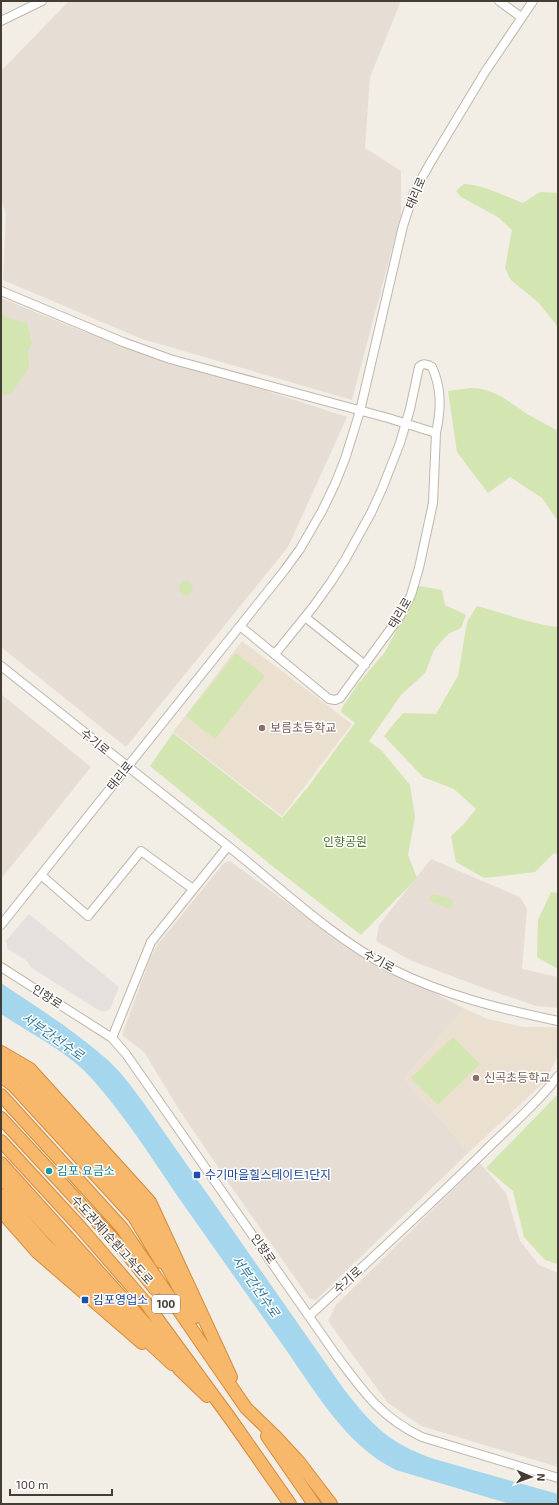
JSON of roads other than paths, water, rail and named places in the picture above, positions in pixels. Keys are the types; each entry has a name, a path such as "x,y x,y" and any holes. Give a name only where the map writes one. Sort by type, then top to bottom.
{"highway":[{"path":"1,1052 30,1069 150,1202 246,1408"},
{"path":"1,1058 27,1074 146,1206 246,1408"},
{"path":"1,1064 23,1078 142,1210 246,1408"},
{"path":"1,1069 18,1082 138,1213 246,1408"},
{"path":"1,1076 14,1086 134,1217 246,1408"},
{"path":"1,1082 16,1095 130,1221 246,1408"},
{"path":"1,1088 128,1226 246,1408"},
{"path":"1,1095 122,1228 246,1408 299,1462 331,1504"},
{"name":"수도권제1순환고속도로","path":"1,1118 140,1269 246,1408 314,1504"},
{"name":"수도권제1순환고속도로","path":"1,1141 132,1286 170,1335 290,1504"},
{"path":"1,1163 232,1421"},
{"path":"1,1170 232,1421"},
{"path":"1,1178 88,1272 232,1421"},
{"path":"1,1186 60,1252 232,1421"},
{"path":"1,1195 46,1244 232,1421"},
{"path":"1,1203 42,1248 232,1421"},
{"path":"1,1211 37,1252 232,1421"},
{"path":"1,1220 34,1256 133,1336 232,1421"}],"street":[{"path":"1,21 42,1"},
{"path":"499,1 521,17"},
{"name":"태리로","path":"1,925 284,571 300,549 311,530 335,484 345,459 360,411 403,226 414,192 468,98 533,1"},
{"path":"1,291 123,342 170,359 406,423 436,433"},
{"name":"태리로","path":"240,626 332,700 340,698 365,665 400,616 411,595 415,585 433,503 436,433 440,410 439,388 434,371 429,365 424,364 419,367 406,423 385,482 366,524 345,560 305,617 275,654"},
{"path":"305,617 365,665"},
{"name":"수기로","path":"1,666 337,934 365,954 418,981 474,1001 558,1021"},
{"path":"112,1038 151,942 228,846"},
{"path":"41,875 88,916 142,851 193,889"},
{"name":"인향로","path":"1,966 112,1038 126,1054 139,1070 336,1355 384,1413 403,1427 422,1437 558,1478"},
{"name":"수기로","path":"309,1316 448,1187 543,1093 558,1076"}],"water":[{"name":"서부간선수로","path":"1,983 79,1036 114,1066 143,1102 343,1388 372,1423 393,1439 418,1453 434,1459 558,1494 558,1504 510,1504 396,1470 361,1447 320,1399 136,1136 104,1093 84,1070 73,1061 50,1044 1,1014"}],"place":[{"name":"보름초등학교","path":"262,728"},
{"name":"신곡초등학교","path":"476,1078"},
{"name":"김포 요금소","path":"49,1171"},
{"name":"수기마을힐스테이트1단지","path":"197,1175"},
{"name":"김포영업소","path":"85,1300"}],"park label":[{"name":"인향공원","path":"345,842"}]}
